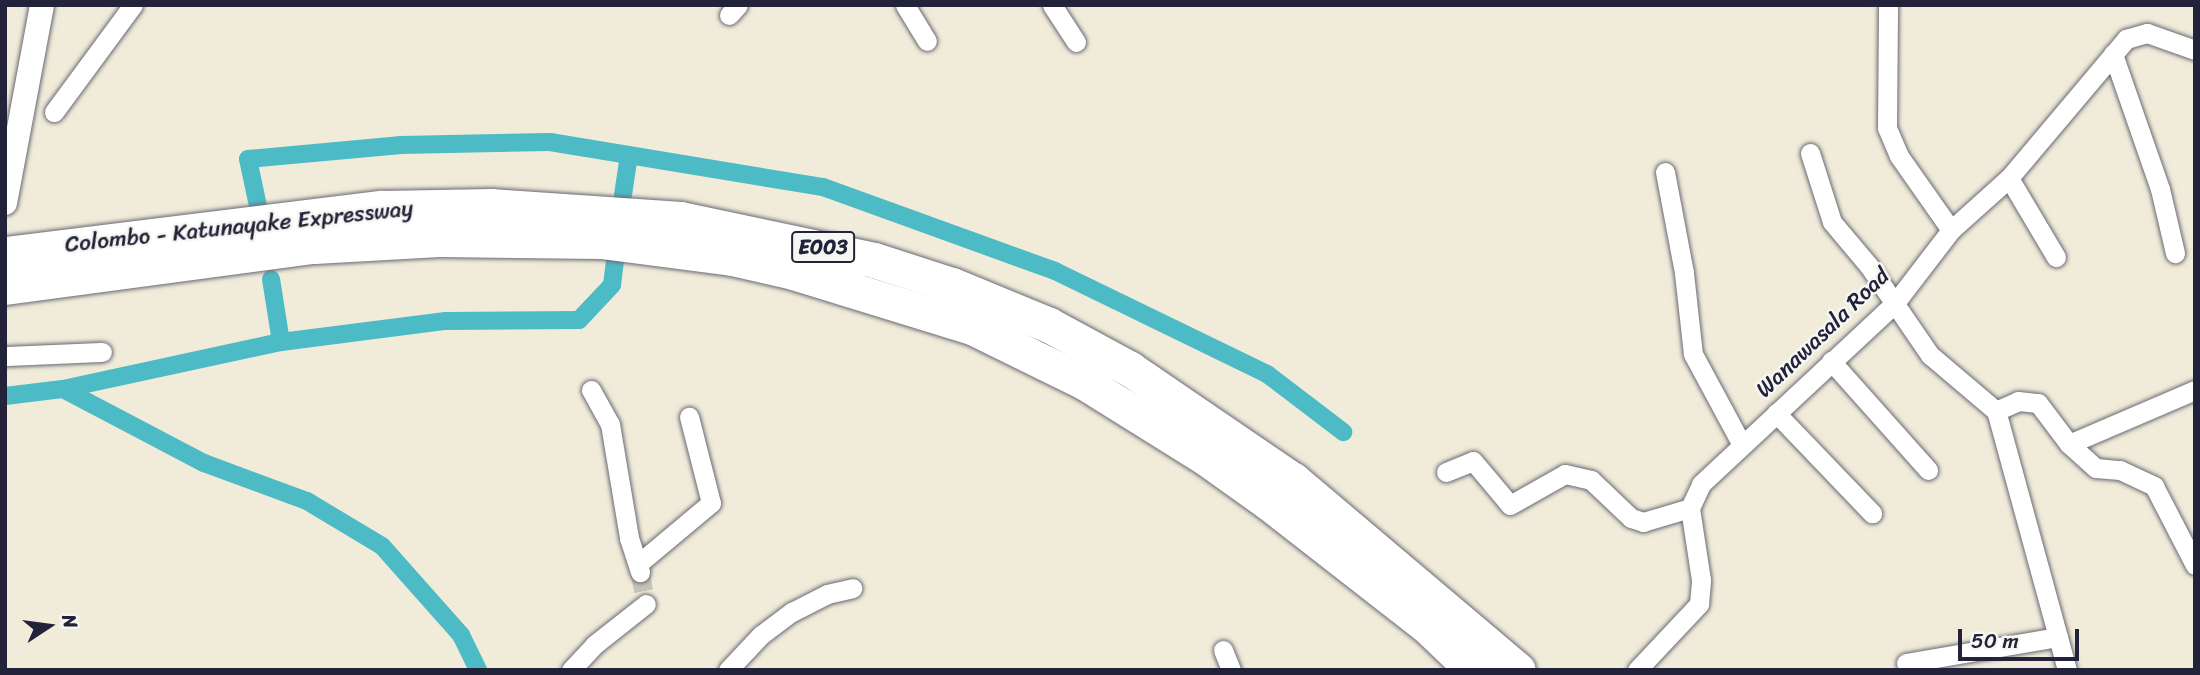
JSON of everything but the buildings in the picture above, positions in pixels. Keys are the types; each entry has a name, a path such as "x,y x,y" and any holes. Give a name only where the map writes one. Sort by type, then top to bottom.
{"highway":[{"name":"Colombo - Katunayake Expressway","path":"5,254 382,208 491,206 616,211 681,219 874,260 952,285 1049,326 1151,383 1304,488 1518,670"},
{"name":"Colombo - Katunayake Expressway","path":"5,287 314,246 439,239 559,240 732,258 848,286 972,327 1084,382 1148,420 1334,552 1427,626 1473,670"},
{"path":"5,301 109,275"}],"street":[{"path":"5,203 42,5"},
{"path":"54,112 133,5"},
{"path":"905,5 927,41"},
{"path":"1052,5 1076,42"},
{"path":"1888,5 1888,128 1899,156 1951,230"},
{"name":"Wanawasala Road","path":"1690,508 1701,484 1895,303 1951,230 2009,178 2126,39 2147,33 2195,50"},
{"path":"2113,54 2161,189 2175,253"},
{"path":"1810,153 1832,222 1895,303 1930,355 1996,411 2067,670"},
{"path":"1665,172 1684,273 1693,354 1742,445"},
{"path":"2009,178 2056,257"},
{"path":"5,356 102,352"},
{"path":"1831,362 1928,470"},
{"path":"591,390 610,424 615,467 639,568 710,503 689,417"},
{"path":"2069,444 2195,390"},
{"path":"1996,411 2018,401 2038,403 2069,444 2096,468 2120,470 2154,486 2195,565"},
{"path":"1776,413 1872,513"},
{"path":"1446,472 1473,461 1510,505 1565,474 1591,480 1631,518 1643,522 1690,508 1702,587 1699,604 1637,670"},
{"path":"728,670 761,635 792,612 827,594 852,588"},
{"path":"571,670 646,604"},
{"path":"1906,663 2058,637"},
{"path":"1223,650 1231,670"}],"waterway":[{"path":"258,206 248,159 401,145 550,142 823,187 1055,271 1267,374 1343,432"},
{"path":"623,195 629,155"},
{"path":"63,389 281,342 446,321 579,320 612,285 615,259"},
{"path":"271,279 281,342"},
{"path":"5,396 63,389 204,463 307,501 382,546 461,635 478,670"}],"tunnel":[{"path":"640,572 646,604"}]}
